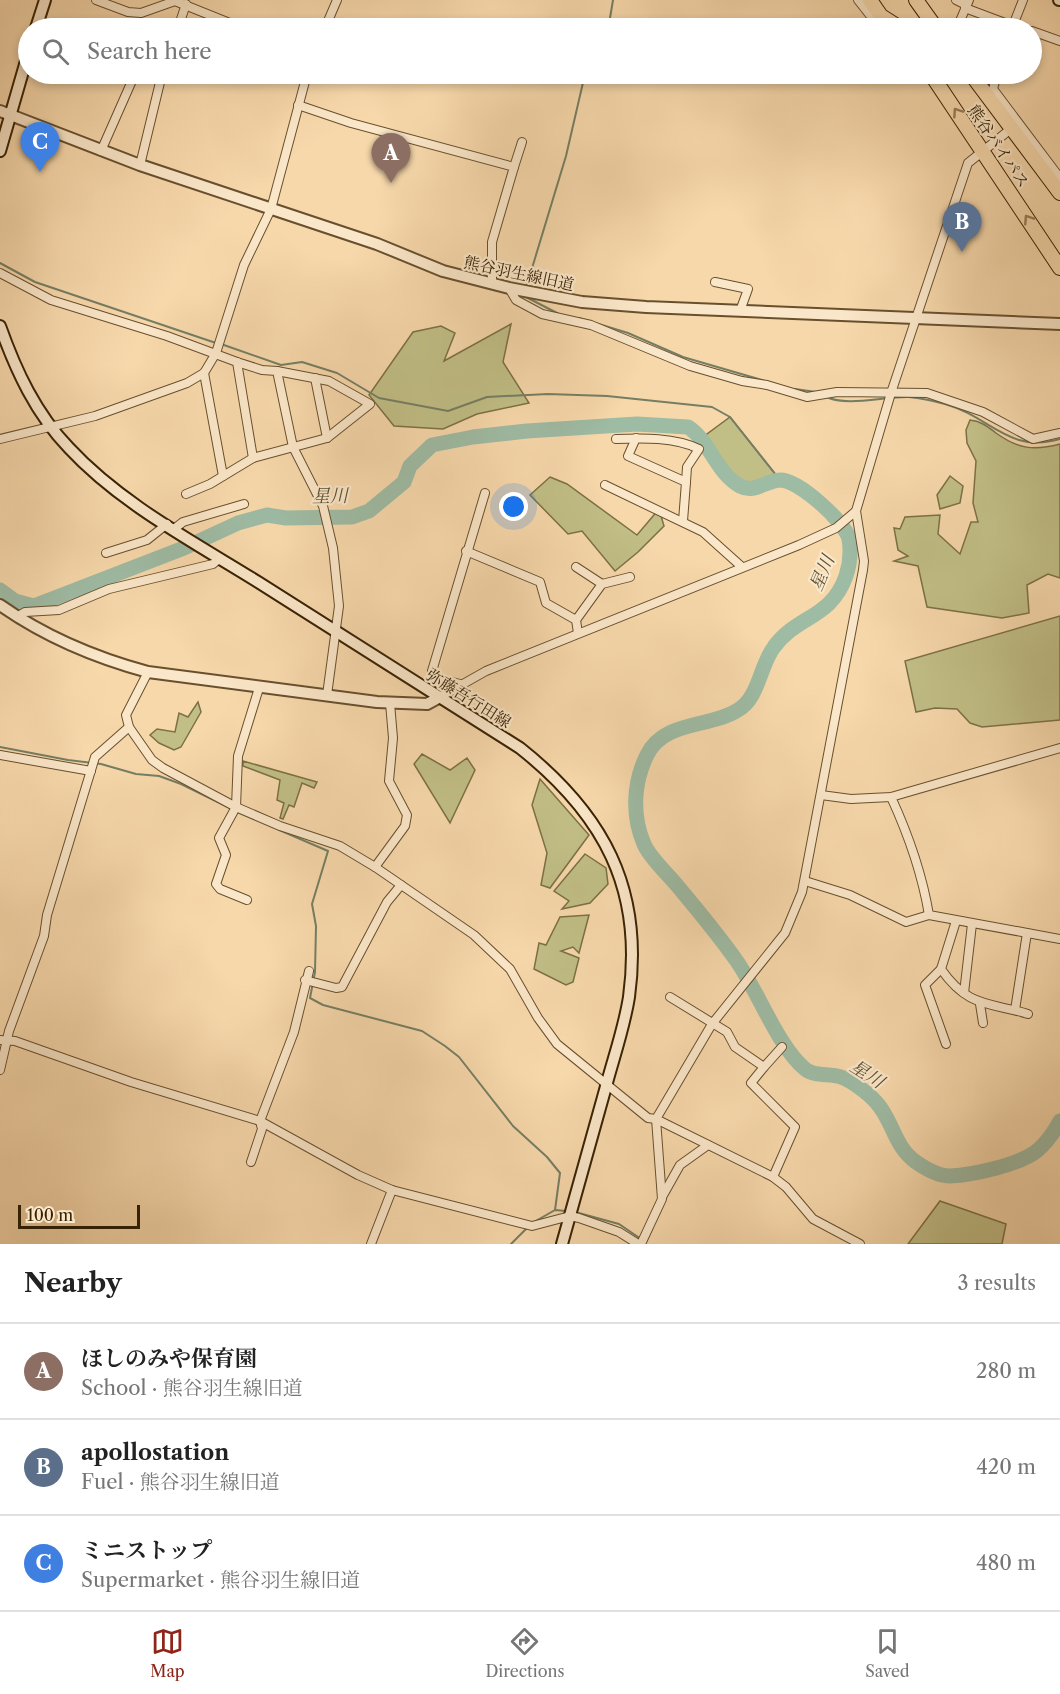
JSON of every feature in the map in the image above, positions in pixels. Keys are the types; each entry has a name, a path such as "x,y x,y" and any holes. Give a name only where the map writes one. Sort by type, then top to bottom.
{"highway":[{"path":"916,0 929,18"},
{"path":"924,0 930,18"},
{"path":"879,1 881,16 884,18"},
{"name":"熊谷バイパス","path":"938,84 1060,268"},
{"name":"熊谷バイパス","path":"979,84 1060,193"}],"street":[{"path":"39,18 45,0"},
{"path":"96,0 128,12 141,13 175,1 219,18"},
{"path":"329,18 337,0"},
{"path":"858,0 872,18"},
{"path":"956,0 996,18"},
{"path":"1016,18 1023,0"},
{"path":"181,18 186,4"},
{"path":"961,18 967,4"},
{"path":"1042,35 1060,41"},
{"path":"0,151 5,112 18,79"},
{"path":"101,151 131,84"},
{"path":"140,165 160,84"},
{"path":"0,439 94,416 138,402 187,383 204,373 216,353 244,265 272,209 304,84"},
{"path":"994,84 993,89 1060,178"},
{"path":"298,105 351,123 514,167"},
{"name":"熊谷羽生線旧道","path":"5,112 101,151 376,244 424,265 519,290 582,302 1060,324"},
{"path":"662,1198 656,1119 712,1024 785,933 802,892 863,570 864,561 854,514 891,393 968,163 1012,128"},
{"path":"492,284 492,242 522,142"},
{"path":"0,273 51,300 262,370 329,381 370,404 327,438 253,458 186,494"},
{"path":"715,282 748,289 740,311"},
{"path":"519,290 516,300 542,314 591,325 690,366 742,381 767,385 807,397 837,392 927,393 952,399 983,412 1033,439 1060,433"},
{"name":"弥藤吾行田線","path":"0,326 22,381 51,427 88,467 217,557 520,748 553,774 592,820 607,846 626,900 631,928 632,954 629,998 562,1244"},
{"path":"237,362 253,458"},
{"path":"277,371 293,447 323,506 333,548 339,606 327,695"},
{"path":"204,373 223,476"},
{"path":"315,378 327,438"},
{"path":"636,438 628,456 686,482"},
{"path":"616,439 636,438 690,444 699,449 687,467 683,521"},
{"path":"605,485 702,532 742,567"},
{"path":"460,684 432,677 466,551 485,493"},
{"path":"106,553 147,540 174,529 183,522 244,504"},
{"path":"0,605 17,617 79,648 114,663 148,672 259,688 390,703 427,704 460,684 578,633 836,528 854,514"},
{"path":"466,551 540,582 546,603 576,620"},
{"path":"17,617 25,612 59,610 109,589 213,564 217,557"},
{"path":"576,567 602,584"},
{"path":"578,633 576,620 602,584 630,577"},
{"path":"148,672 126,715 129,727 152,760 236,807 280,826 340,846 402,885 474,935 510,969 538,1018 557,1044 648,1118 656,1119 773,1177 786,1187 813,1219 861,1244"},
{"path":"247,900 220,889 216,884 226,855 219,838 236,807 238,756 259,688"},
{"path":"375,867 405,826 407,815 388,781 393,738 390,703"},
{"path":"0,1070 4,1040 44,936 47,915 95,757 129,727"},
{"path":"821,795 851,799 891,797 1060,748"},
{"path":"0,755 92,771"},
{"path":"891,797 911,840 924,885 929,915"},
{"path":"805,880 850,895 906,922 929,915 1060,939"},
{"path":"305,980 336,988 342,987 387,902 402,885"},
{"path":"946,1044 925,985 941,969 956,921"},
{"path":"964,993 972,924"},
{"path":"1015,1010 1028,933"},
{"path":"941,969 949,980 980,1004 1028,1014"},
{"path":"251,1162 262,1129 260,1121 294,1032 309,971"},
{"path":"670,997 727,1032 735,1047 764,1067"},
{"path":"980,1004 983,1023"},
{"path":"4,1040 15,1041 131,1082 260,1121 358,1175 392,1190 532,1226 570,1216 619,1232 640,1244 680,1165 708,1145"},
{"path":"773,1177 795,1128 751,1083 782,1047"},
{"path":"371,1244 392,1190"}],"shaded area":[{"path":"511,324 503,362 529,403 477,414 443,429 394,426 369,395 413,332 441,326 455,333 444,361"},
{"path":"730,417 780,480 749,490 737,485 699,440"},
{"path":"970,420 981,423 1004,438 1026,447 1060,444 1060,578 1048,574 1027,585 1029,613 1002,618 927,607 918,566 894,561 908,556 898,550 894,528 900,529 905,517 940,515 938,534 960,554 971,522 978,522 973,503 976,461 967,443 966,430"},
{"path":"950,476 963,486 960,503 940,509 937,495"},
{"path":"550,477 567,484 637,535 659,509 664,526 615,571 582,531 568,534 530,495"},
{"path":"1060,616 1060,720 982,727 970,723 957,709 935,708 916,712 905,661"},
{"path":"198,702 201,712 181,747 174,750 159,743 150,735 157,729 175,732 179,713 188,717"},
{"path":"422,754 450,770 467,758 475,770 450,823 414,764"},
{"path":"243,761 317,782 314,788 302,783 294,807 289,805 283,819 280,818 284,803 277,800 280,780 243,766"},
{"path":"540,779 589,835 550,888 541,885 547,853 532,805"},
{"path":"585,854 606,868 608,884 590,903 562,909 569,901 554,891"},
{"path":"589,915 579,953 573,947 561,951 579,958 573,982 566,985 534,969 539,943 546,945 560,917"},
{"path":"940,1201 1006,1224 1002,1244 908,1244"}],"waterway":[{"path":"610,18 613,0"},
{"path":"526,288 566,156 583,84"},
{"path":"0,263 35,282 216,343"},
{"path":"524,296 559,314"},
{"path":"579,318 628,333 683,357 772,383"},
{"path":"221,344 281,365 302,362 337,373 379,398 448,411 487,397 548,394 607,396 712,407 730,417 780,480"},
{"path":"795,389 816,392"},
{"path":"827,397 845,401 900,397 922,399 961,410 1013,438 1027,442 1060,439"},
{"name":"星川","path":"0,590 15,601 34,606 184,548 238,523 267,515 286,518 352,517 369,511 404,482 410,466 432,445 473,437 527,431 637,424 688,427 702,440 725,474 740,486 756,488 781,480 799,487 810,495 831,513 846,532 849,539 850,558 840,590 823,609 793,628 774,647 755,690 745,705 727,716 688,726 664,736 647,755 639,777 636,800 637,822 644,844 736,960 795,1059 809,1071 841,1077 869,1095 882,1109 903,1149 920,1165 946,1176 970,1174 1008,1165 1038,1150 1060,1121"},
{"path":"0,747 101,764 136,774 159,776 232,809"},
{"path":"237,812 328,851 312,904 316,926 315,972 310,998 323,1005 422,1031 459,1057 513,1126 547,1157 560,1173 555,1210"},
{"path":"534,1222 555,1210 566,1211"},
{"path":"575,1212 619,1224 641,1239"},
{"path":"511,1244 527,1228"}],"place":[{"name":"ミニストップ","path":"40,172"},
{"name":"ほしのみや保育園","path":"391,183"},
{"name":"apollostation","path":"962,252"}]}
